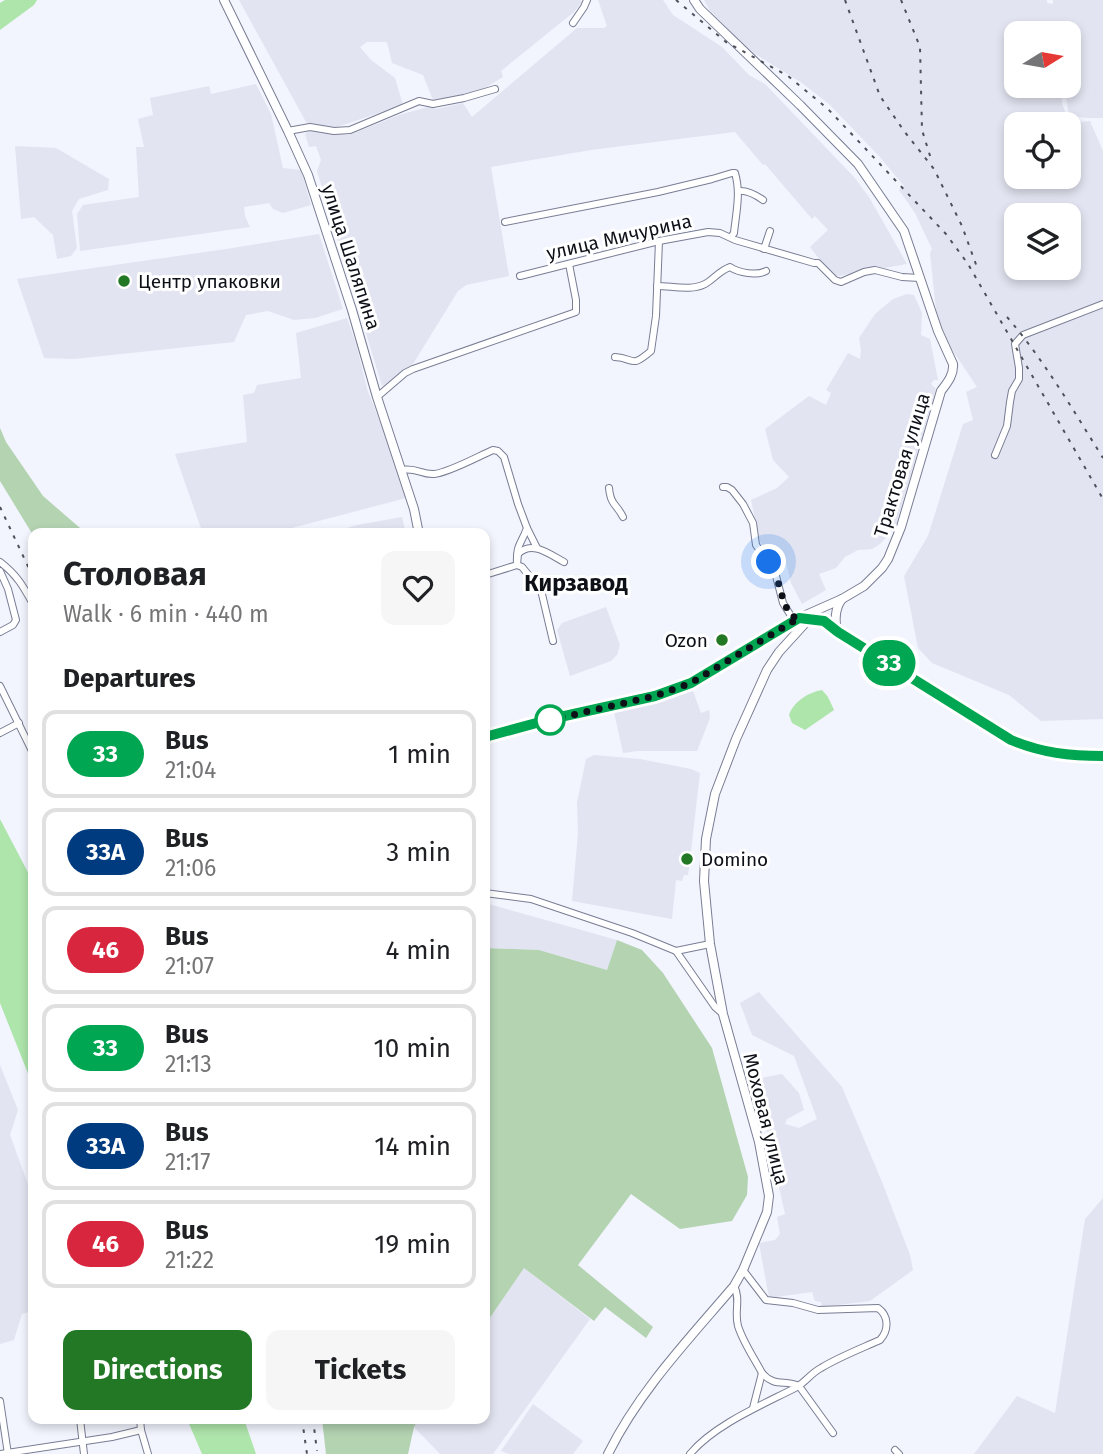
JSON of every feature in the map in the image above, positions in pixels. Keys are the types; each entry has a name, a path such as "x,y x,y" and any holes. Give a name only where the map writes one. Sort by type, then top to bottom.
{"street":[{"name":"улица Шаляпина","path":"224,0 309,178 354,315 418,528"},
{"path":"573,23 587,0"},
{"name":"Трактовая улица","path":"694,0 700,9 857,162 904,231 954,369 941,391 901,527 888,559 864,586 842,599"},
{"path":"288,131 310,127 334,131 350,130 419,101 433,104 495,89"},
{"path":"505,222 658,192 735,173 738,191 734,233 731,237"},
{"path":"738,191 744,190 763,200"},
{"path":"764,249 769,231"},
{"name":"улица Мичурина","path":"520,276 659,241 708,232 720,233 764,249 818,263 835,280 841,282 875,270 902,277 920,278"},
{"path":"615,357 631,362 652,351 659,241"},
{"path":"377,397 413,369 576,312 569,264"},
{"path":"657,286 700,286 730,267 760,274 766,271"},
{"path":"995,455 1007,426 1012,391 1018,379 1019,368 1014,344 1023,335 1103,304"},
{"path":"401,470 411,468 439,474 493,450 498,451 504,457 518,504 537,548"},
{"path":"723,487 732,491 743,504 753,523 756,545 775,572 783,603 791,616 824,621 1011,740 1042,751 1074,756 1103,756"},
{"path":"610,488 610,499 623,517"},
{"path":"517,565 516,553 527,528"},
{"path":"517,565 518,554 523,549 537,548 564,562"},
{"path":"0,562 21,581 28,594"},
{"path":"490,573 517,565 522,568 541,590 553,641"},
{"path":"0,571 16,620 13,625 0,632"},
{"path":"490,736 655,696 691,683 799,618 842,599"},
{"path":"838,632 837,608 842,599"},
{"name":"Моховая улица","path":"608,1454 621,1427 650,1386 734,1286 767,1212 769,1196 759,1142 723,1014 709,944 706,839 715,794 767,670 779,652 809,619"},
{"path":"0,686 28,742"},
{"path":"0,733 19,723"},
{"path":"490,894 531,899 677,951 715,1007 723,1014"},
{"path":"677,951 709,944"},
{"path":"690,1454 699,1443 753,1408 799,1386 820,1368 880,1340 887,1329 885,1314 874,1307 818,1310 793,1303 766,1300 743,1270"},
{"path":"734,1286 738,1294 739,1328 762,1373 774,1382 799,1386 833,1433"},
{"path":"753,1408 762,1373"},
{"path":"0,1401 8,1453"},
{"path":"81,1424 84,1454"},
{"path":"140,1424 148,1454"},
{"path":"0,1454 141,1430"}],"shaded area":[{"path":"5,0 37,0 0,30 0,3"},
{"path":"239,0 582,2 574,12 501,71 503,77 483,89 454,97 433,100 423,75 392,63 387,42 367,42 360,47 371,60 395,78 403,105 334,128 316,127 306,122"},
{"path":"598,0 663,0 673,15 722,47 749,75 765,84 854,177 869,197 907,264 833,277 810,247 828,230 815,216 812,219 735,132 591,150 491,167 509,276 466,285 458,291 413,364 390,384 382,386 317,171 321,160 316,146 309,147 305,134 311,129 349,135 399,115 428,107 437,109 463,103 472,117 577,28 607,26"},
{"path":"704,0 1047,0 1047,3 1053,4 1053,0 1103,0 1103,118 1081,117 1081,112 1068,112 1066,98 1082,98 1082,21 1004,21 1004,98 1062,98 1065,112 1004,112 1004,189 1081,189 1081,122 1090,121 1103,151 1103,719 1041,721 1009,695 932,663 918,648 904,576 928,536 963,424 973,420 966,392 977,387 941,330 936,310 930,253 932,249 915,213 899,190 904,186 829,104 802,83 747,49 710,11"},
{"path":"256,84 271,114 283,168 301,170 311,205 283,213 273,209 269,203 244,207 250,227 80,251 77,214 83,205 139,197 136,147 144,147 138,119 153,115 150,98 209,86 211,94"},
{"path":"15,146 56,148 109,179 108,190 79,199 72,211 77,248 71,256 57,259 53,235 34,217 21,219"},
{"path":"319,234 343,309 315,318 294,320 268,311 246,315 234,342 74,359 44,358 17,279 226,249"},
{"path":"907,294 914,295 922,313 921,335 930,339 938,380 931,384 936,389 895,528 872,549 858,550 845,557 836,568 819,574 826,590 802,604 791,583 785,559 769,556 760,542 751,500 777,488 789,477 773,460 765,429 809,396 826,405 831,393 826,390 848,353 860,359 859,338 875,314 893,299"},
{"path":"347,318 367,389 410,497 292,528 201,528 175,454 247,442 243,395 254,393 257,385 301,378 296,333"},
{"path":"0,428 6,442 43,496 80,528 29,528 0,481"},
{"path":"402,517 405,528 347,528"},
{"path":"606,607 620,645 617,655 611,661 570,676 557,630 562,623"},
{"path":"822,690 834,710 805,730 792,723 789,715 794,706 807,695"},
{"path":"693,691 701,713 709,710 710,718 697,751 623,753 614,712"},
{"path":"594,755 640,759 700,773 688,875 684,875 682,881 676,880 672,919 572,901 578,833 577,803 586,759"},
{"path":"0,819 28,872 28,1073 0,1003"},
{"path":"490,904 617,940 607,970 539,950 490,948"},
{"path":"617,940 642,950 663,973 712,1048 748,1177 747,1195 732,1221 680,1229 631,1194 578,1265 653,1327 646,1338 605,1307 594,1321 524,1268 490,1318 490,948 539,950 607,970"},
{"path":"759,992 842,1087 910,1255 913,1270 870,1301 822,1307 821,1302 815,1301 812,1292 769,1298 759,1243 775,1240 780,1234 777,1217 785,1214 755,1079 782,1074 799,1093 804,1110 787,1119 785,1124 799,1128 817,1119 794,1056 752,1035 740,1003"},
{"path":"0,1065 18,1110 10,1135 28,1184 28,1312 22,1314 14,1340 0,1344"},
{"path":"1103,1198 1103,1454 974,1454 1017,1396 1055,1413 1085,1219"},
{"path":"524,1268 590,1319 493,1454 440,1454 414,1427 416,1424 490,1424 490,1318"},
{"path":"533,1404 583,1441 573,1454 509,1454 501,1451"},
{"path":"189,1424 246,1424 256,1454 202,1454"},
{"path":"323,1424 416,1424 408,1454 326,1454"}],"railway":[{"path":"676,0 726,42 788,76 828,109 946,234 968,264 1103,499"},
{"path":"845,0 880,96 934,169 962,226 978,270"},
{"path":"901,0 920,47 922,130 931,159"},
{"path":"1007,317 1046,368 1103,458"},
{"path":"0,507 28,566"},
{"path":"303,1424 307,1454"},
{"path":"314,1424 317,1451"}],"bus line":[{"name":"33","path":"490,736 670,691 691,683 799,618 824,621 1011,740 1042,751 1074,756 1103,756"}],"place":[{"name":"Центр упаковки","path":"124,281"},
{"name":"Ozon","path":"722,640"},
{"name":"Domino","path":"687,859"}],"district":[{"name":"Кирзавод","path":"576,583"}],"route":[{"path":"550,720 655,696 691,683 799,618 791,616 783,603 775,572 769,562"}]}
